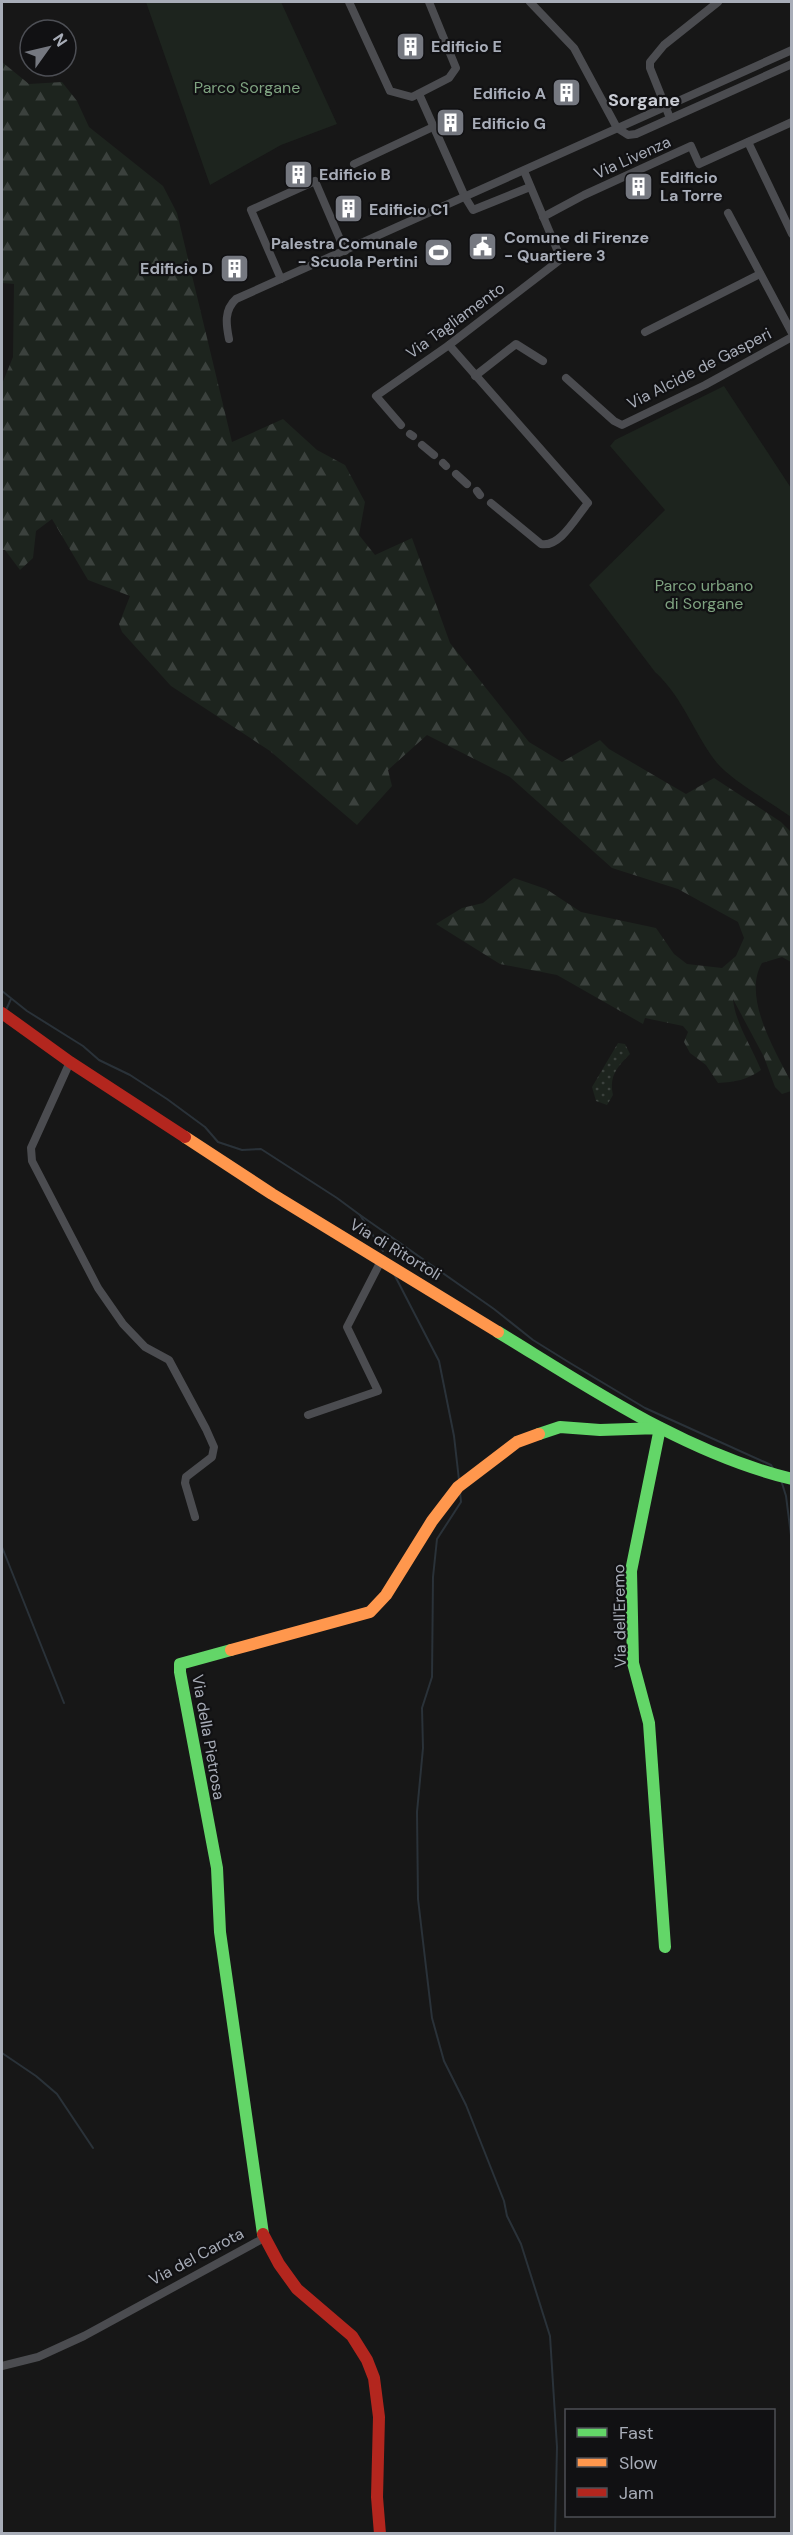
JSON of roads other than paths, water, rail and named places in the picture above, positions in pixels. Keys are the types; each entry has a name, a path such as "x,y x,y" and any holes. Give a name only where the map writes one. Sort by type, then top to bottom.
{"street":[{"path":"349,2 390,91 412,98 449,78 456,68 429,2"},
{"path":"530,2 574,48 617,128 632,136 792,64"},
{"path":"670,118 650,68 651,59 718,2"},
{"path":"229,339 227,316 229,307 236,299 792,50"},
{"path":"749,68 755,80"},
{"path":"419,94 471,208 476,211 530,187"},
{"name":"Via Livenza","path":"543,217 584,195 691,146 699,164 792,122"},
{"path":"354,164 434,128"},
{"path":"748,142 792,234"},
{"name":"Via Tagliamento","path":"400,425 376,396 449,345 561,259 524,171"},
{"path":"281,279 251,210 315,181 345,251"},
{"path":"728,213 792,335"},
{"path":"645,332 760,274"},
{"name":"Via Alcide de Gasperi","path":"566,378 614,422 622,425 705,385 792,335"},
{"path":"475,376 516,344 543,361"},
{"path":"449,345 588,503 556,542 547,545 541,544 491,503"},
{"path":"422,445 434,454"},
{"path":"456,474 467,484"},
{"name":"Via di Ritortoli","path":"2,1013 70,1062 272,1194 660,1428 759,1471 792,1479"},
{"path":"70,1062 31,1148 32,1161 98,1288 123,1324 145,1347 169,1360 206,1429 214,1447 212,1457 186,1477 195,1517"},
{"path":"308,1415 378,1391 347,1327 382,1259"},
{"name":"Via della Pietrosa","path":"264,2238 220,1932 217,1868 180,1664 370,1612 386,1595 432,1521 458,1487 517,1442 560,1427 600,1431 660,1428"},
{"name":"Via dell'Eremo","path":"660,1428 631,1570 633,1663 650,1723 665,1947"},
{"name":"Via del Carota","path":"2,2366 38,2357 84,2336 264,2238 284,2271 311,2304 336,2321 357,2343 376,2381 379,2421 377,2498 380,2534"}],"waterway":[{"path":"2,991 27,1011 83,1046 99,1060 130,1075 167,1099 205,1127 218,1142 242,1150 261,1149 337,1198 360,1215 383,1251"},
{"path":"6,1010 11,999"},
{"path":"360,1215 494,1309 533,1340 570,1363 645,1408 771,1465 774,1470"},
{"path":"394,1274 439,1361 454,1436 459,1480"},
{"path":"781,1480 786,1496 792,1543"},
{"path":"460,1492 461,1502 437,1539 433,1577 432,1677 422,1708 423,1748 417,1812 418,1899 432,2018 444,2061 466,2105 504,2201 507,2216 521,2244 550,2336 557,2447 555,2534"},
{"path":"2,1547 64,1703"},
{"path":"2,2053 36,2076 57,2094 93,2148"}],"place":[{"name":"Edificio E","path":"410,46"},
{"name":"Edificio A","path":"567,93"},
{"name":"Edificio G","path":"451,123"},
{"name":"Edificio B","path":"298,174"},
{"name":"Edificio La Torre","path":"639,186"},
{"name":"Edificio C1","path":"348,209"},
{"name":"Comune di Firenze - Quartiere 3","path":"483,246"},
{"name":"Palestra Comunale - Scuola Pertini","path":"439,252"},
{"name":"Edificio D","path":"234,268"}],"district":[{"name":"Sorgane","path":"644,100"}],"park label":[{"name":"Parco Sorgane","path":"247,87"},
{"name":"Parco urbano di Sorgane","path":"704,594"}]}
